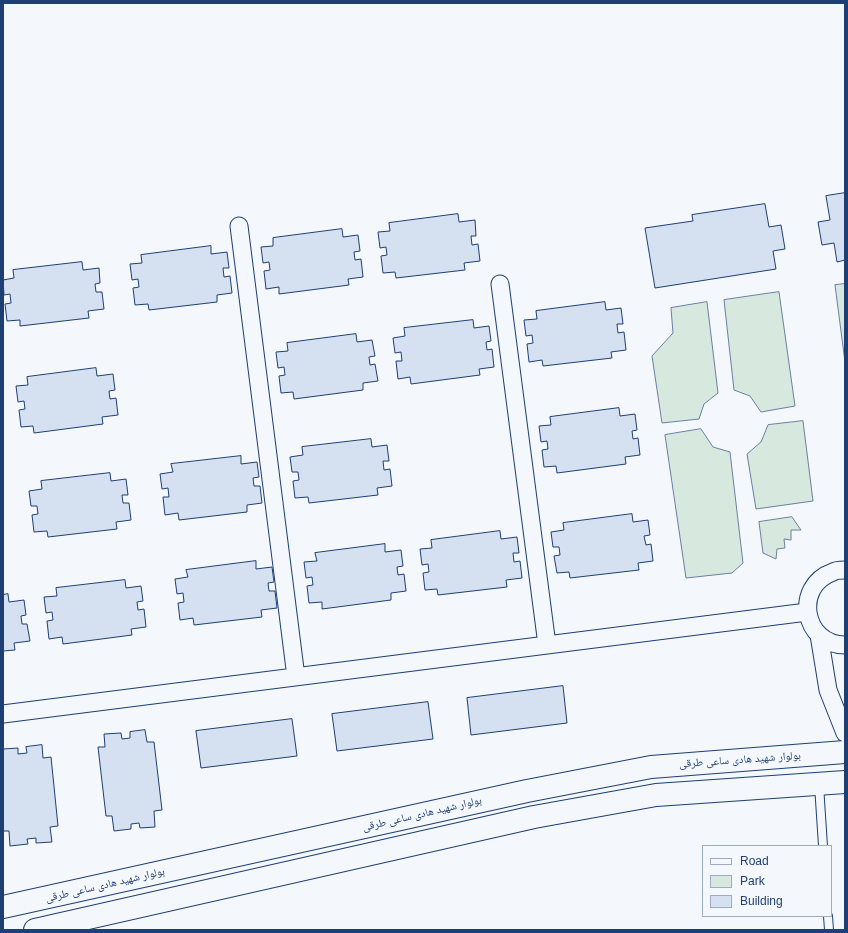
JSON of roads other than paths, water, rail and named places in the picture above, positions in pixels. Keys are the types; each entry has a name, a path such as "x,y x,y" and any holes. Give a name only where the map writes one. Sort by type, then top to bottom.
{"street":[{"path":"240,226 296,677"},
{"path":"500,284 547,645"},
{"path":"845,570 833,571 822,577 813,587 808,599 807,612 811,625 819,635 830,642 845,645"},
{"path":"3,714 807,612"},
{"path":"819,635 828,690 845,733"},
{"name":"بولوار شهید هادی ساعی طرقی","path":"3,907 527,791 651,767 845,752"},
{"path":"35,930 534,817 656,795 845,782"}],"lane":[{"path":"819,784 823,845"},
{"path":"828,917 829,930"}]}
